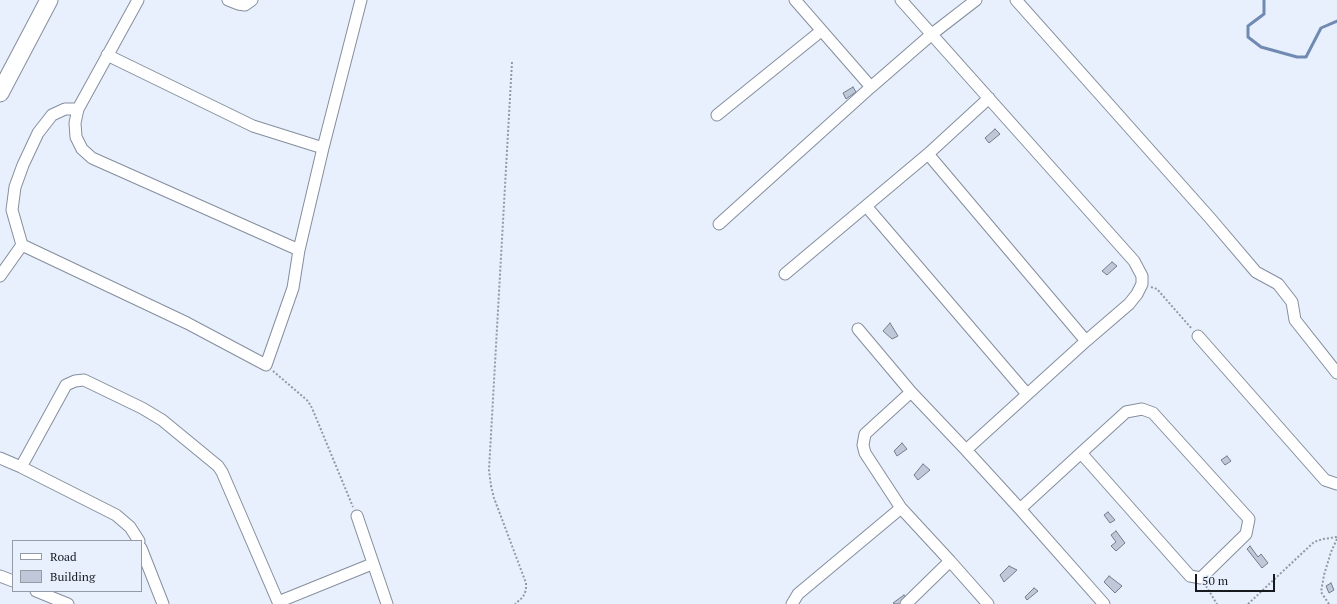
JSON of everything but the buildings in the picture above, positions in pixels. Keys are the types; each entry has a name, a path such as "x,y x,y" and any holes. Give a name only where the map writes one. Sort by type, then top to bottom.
{"main road":[{"path":"0,93 49,0"}],"street":[{"path":"138,0 78,109 75,123 76,137 82,149 92,158 299,250"},
{"path":"228,0 245,5 252,0"},
{"path":"78,109 65,108 52,115 38,133 23,165 15,187 12,210 22,245 187,323 266,365 293,288 299,250 323,148 361,0"},
{"path":"795,0 872,87"},
{"path":"902,0 1134,261 1142,276 1142,284 1137,294 1129,304 966,450"},
{"path":"719,224 932,34 976,0"},
{"path":"1016,0 1210,218 1256,272 1278,284 1292,302 1295,320 1337,373"},
{"path":"717,115 821,31"},
{"path":"107,54 253,126 323,148"},
{"path":"785,274 928,154 989,98"},
{"path":"928,154 1086,341"},
{"path":"866,206 1028,394"},
{"path":"0,276 22,245"},
{"path":"858,328 911,392 1020,509 1104,604"},
{"path":"1198,336 1325,480 1337,484"},
{"path":"21,467 66,385 75,381 84,380 142,408 162,420 218,466 222,472 279,603 372,564"},
{"path":"911,392 865,434 863,438 864,453 901,508 988,604"},
{"path":"1020,509 1126,412 1142,409 1153,413 1249,519 1246,534 1201,578 1190,576 1081,454"},
{"path":"0,458 116,515 130,527 138,540"},
{"path":"792,604 798,594 901,508"},
{"path":"357,516 386,604"},
{"path":"142,551 163,604"},
{"path":"906,604 950,561"},
{"path":"0,576 12,581"},
{"path":"38,592 68,604"}],"path":[{"path":"512,62 489,470 494,498 526,583 526,590 523,597 515,604"},
{"path":"1142,284 1157,289 1198,336"},
{"path":"266,365 308,401 357,516"},
{"path":"1248,604 1314,542 1323,539 1337,538 1324,575 1321,592 1329,604"},
{"path":"1201,578 1217,604"}],"waterway":[{"path":"1264,0 1264,14 1248,26 1248,37 1261,47 1297,57 1306,57 1321,28 1337,21"}]}
